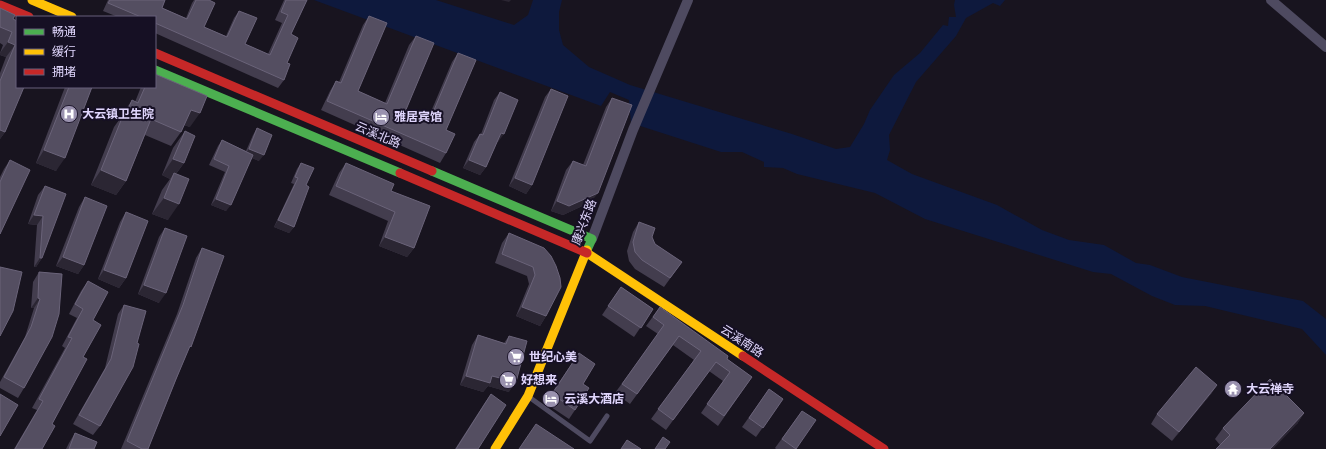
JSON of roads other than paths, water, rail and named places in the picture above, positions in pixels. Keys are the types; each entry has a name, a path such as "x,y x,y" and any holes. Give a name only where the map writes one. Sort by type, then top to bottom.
{"street":[{"path":"32,0 70,16"},
{"name":"康兴东路","path":"495,449 528,396 592,239 633,130 661,67 688,0"},
{"path":"1271,0 1326,47"},
{"path":"0,5 27,16"},
{"name":"云溪北路","path":"156,53 592,239"},
{"path":"156,70 586,252"},
{"name":"云溪南路","path":"586,252 884,449"}],"lane":[{"path":"528,396 590,441 607,416"}],"water":[{"path":"314,0 436,0 514,25 528,15 533,0 562,0 559,12 559,30 563,45 589,67 630,85 792,134 836,149 850,147 864,124 870,110 894,75 920,53 943,25 948,26 949,17 956,17 954,5 955,0 1005,0 1000,6 993,3 966,18 956,36 916,82 889,135 890,150 887,160 912,174 997,205 1042,230 1069,240 1104,245 1136,263 1150,265 1182,277 1303,301 1326,319 1326,355 1302,329 1205,306 1175,305 1152,296 1111,274 1093,272 925,219 875,193 797,174 783,168 764,167 764,162 742,152 721,152 631,123 629,100 610,92 601,106"}],"place":[{"name":"大云镇卫生院","path":"69,114"},
{"name":"雅居宾馆","path":"381,117"},
{"name":"世纪心美","path":"516,357"},
{"name":"好想来","path":"508,380"},
{"name":"大云禅寺","path":"1233,389"},
{"name":"云溪大酒店","path":"551,399"}]}
